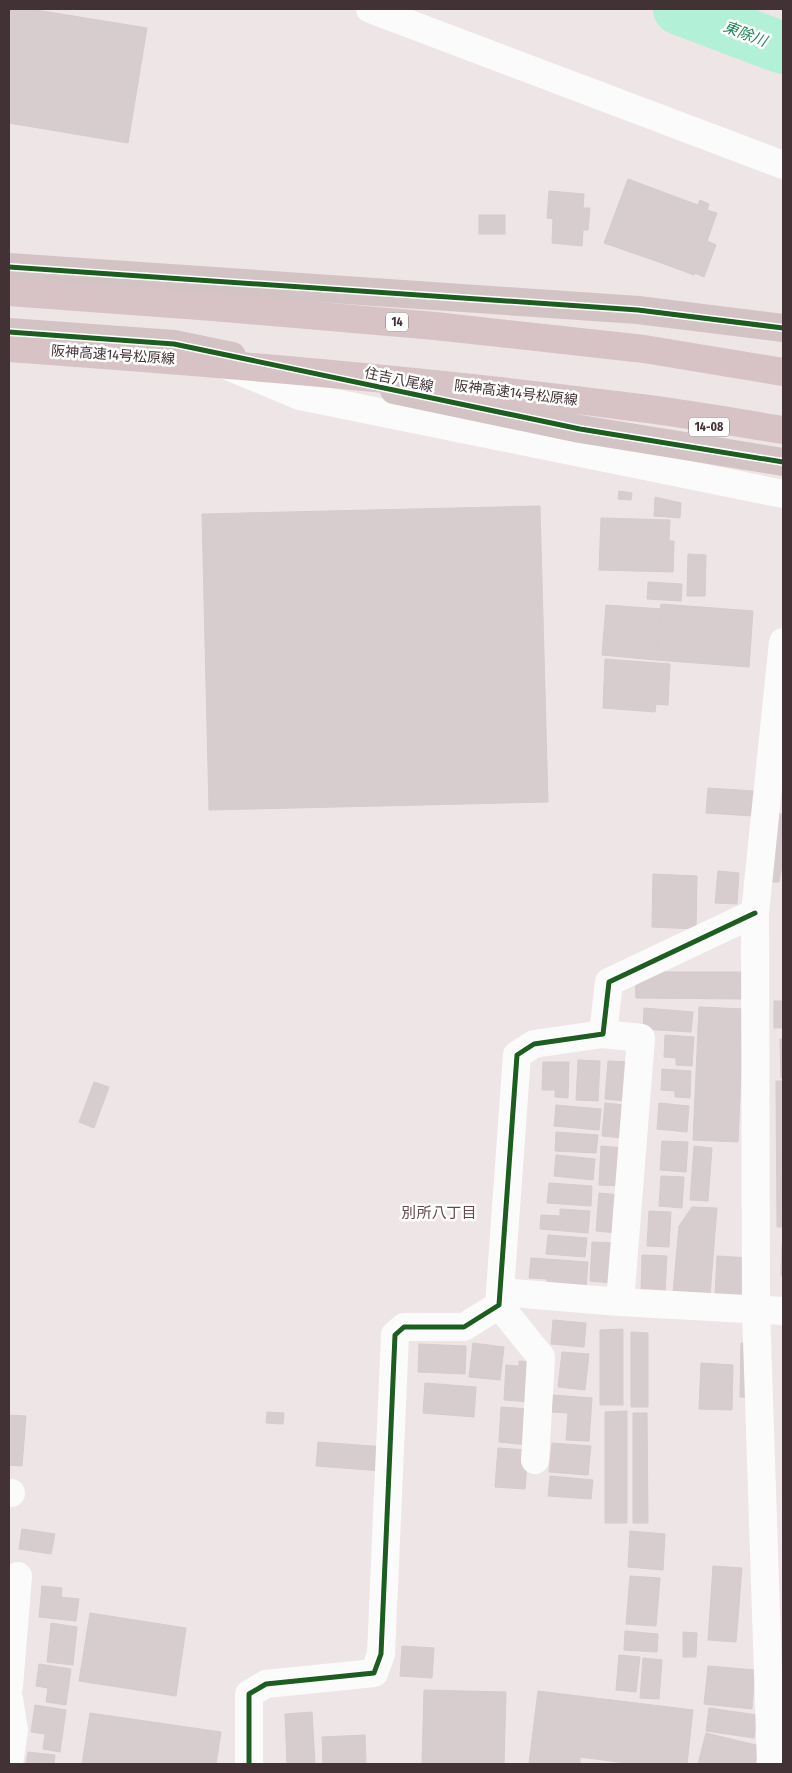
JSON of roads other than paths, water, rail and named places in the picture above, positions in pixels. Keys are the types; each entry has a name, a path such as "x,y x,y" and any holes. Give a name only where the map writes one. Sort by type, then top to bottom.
{"highway":[{"name":"14","path":"9,292 223,307 416,324 644,348 783,372"},
{"name":"阪神高速14号松原線","path":"9,348 204,362 429,382 634,407 783,430"},
{"path":"644,348 783,355"},
{"name":"14-08","path":"634,407 783,448"}],"main road":[{"path":"9,267 638,310 783,328"},
{"name":"住吉八尾線","path":"9,332 174,344 580,429 783,462"}],"street":[{"path":"370,9 783,165"},
{"path":"174,344 300,396 783,494"},
{"path":"771,1764 756,1309 755,913 783,642"},
{"path":"603,1034 609,982 755,913"},
{"path":"535,1460 541,1357 500,1298 517,1055 534,1044 603,1034 641,1038 620,1302"},
{"path":"249,1764 249,1694 266,1684 374,1673 381,1654 395,1335 404,1327 464,1327 500,1298 620,1302 783,1311"},
{"path":"9,1686 18,1576"},
{"path":"9,1699 14,1730 9,1764"}],"waterway":[{"name":"東除川","path":"679,9 783,48"}],"district":[{"name":"別所八丁目","path":"439,1213"}]}
